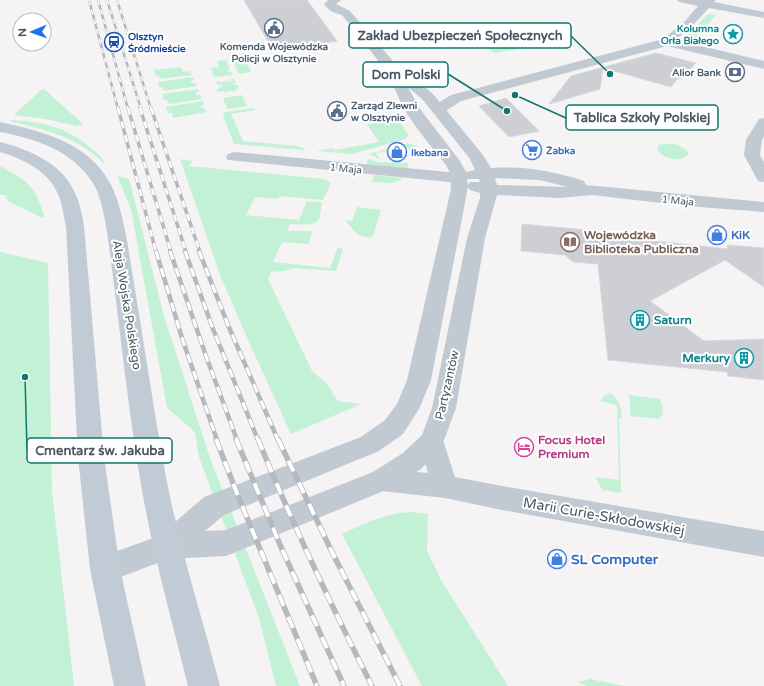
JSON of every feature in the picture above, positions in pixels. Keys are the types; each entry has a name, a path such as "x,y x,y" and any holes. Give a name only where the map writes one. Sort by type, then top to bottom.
{"main road":[{"name":"Aleja Wojska Polskiego","path":"0,127 24,132 69,150 86,163 102,183 110,205 119,252 151,468 168,546 204,686"},
{"path":"0,147 12,150 46,167 62,184 70,203 75,226 91,457 105,569 130,686"}],"street":[{"name":"Partyzantów","path":"105,569 168,546 226,543 382,480 412,461 432,441 444,408 476,238 481,221 488,206 488,182 477,158 428,97 412,84 399,77 346,13 332,7 330,4 335,0"},
{"path":"683,0 708,2 764,15"},
{"path":"667,42 708,2"},
{"path":"438,109 456,98 667,42 764,65"},
{"name":"Partyzantów","path":"168,546 214,506 370,444 394,428 407,409 419,380 460,189 459,178 454,164 407,101 399,85 399,77"},
{"path":"428,97 456,98"},
{"path":"764,122 754,140 752,155 764,177"},
{"name":"1 Maja","path":"234,157 459,178 467,183 488,182 560,193 592,190 686,201 764,207"},
{"path":"432,441 445,486"},
{"name":"Marii Curie-Skłodowskiej","path":"382,480 445,486 502,498 764,544"}],"green space":[{"path":"708,14 716,15 693,41 684,39"},
{"path":"508,24 537,46 494,53 467,30"},
{"path":"245,59 251,72 239,74 233,61 242,60 247,68 243,60"},
{"path":"226,60 230,69 227,70 228,72 231,71 232,75 214,77 211,68 219,67 217,61"},
{"path":"181,67 183,72 190,71 192,75 160,79 159,76 156,76 154,70"},
{"path":"193,77 194,80 191,81 191,83 195,83 197,86 164,91 163,87 159,88 158,82"},
{"path":"231,79 234,79 236,83 233,83 234,85 237,84 239,89 236,89 236,91 233,92 232,90 225,93 224,91 217,92 216,90 222,85 218,85 216,81 220,81 221,83 227,80 228,82 232,81"},
{"path":"44,89 83,125 77,126 45,119 14,115 41,90"},
{"path":"198,89 199,92 196,93 196,95 200,95 202,99 169,104 167,100 164,100 162,94"},
{"path":"242,95 247,106 227,109 223,98"},
{"path":"203,101 204,105 201,106 201,108 205,108 207,112 173,118 172,113 168,113 166,107"},
{"path":"254,108 255,110 231,114 243,141 296,146 303,148 304,150 234,144 223,115 224,112"},
{"path":"392,116 397,118 408,134 405,139 352,154 316,151 333,148 335,150 379,142 367,124 372,123 370,120"},
{"path":"10,120 44,124 65,131 84,142 97,153 104,164 85,148 62,136 12,122"},
{"path":"408,143 417,146 417,151 411,153 407,147 394,147"},
{"path":"675,144 685,149 688,152 688,155 681,159 668,158 657,150 659,145"},
{"path":"392,148 391,150 376,153 380,159 369,154"},
{"path":"180,159 192,161 189,166 324,179 331,183 323,200 280,196 278,199 255,197 246,215 299,220 307,201 322,202 319,219 317,222 310,224 290,224 287,231 313,231 308,244 282,242 273,262 330,268 338,247 343,249 336,271 293,268 284,271 271,272 268,279 312,371 326,383 338,401 361,404 291,434 220,275"},
{"path":"368,159 377,162 409,163 407,169 366,165"},
{"path":"0,166 17,175 33,190 41,205 44,215 43,218 9,202 5,195 0,195"},
{"path":"374,175 402,178 401,180 392,183 372,182"},
{"path":"117,176 129,179 164,316 210,458 300,686 276,686 259,618 199,457 195,432 167,408 131,209"},
{"path":"357,207 381,210 373,236 361,236 345,220 352,221"},
{"path":"0,252 48,263 52,491 74,686 0,686"},
{"path":"611,393 619,404 622,418 619,418 621,493 603,490 596,477 619,480 617,405 600,401 604,396"},
{"path":"629,395 659,399 662,403 663,414 659,419 631,416"},
{"path":"412,512 428,514 427,551 441,580 508,686 422,686 342,534 384,516"},
{"path":"590,679 624,686 587,686 578,682"}],"building":[{"path":"244,0 307,0 337,41 273,50"},
{"path":"656,53 696,63 681,79 677,79 671,87 603,68 600,89 549,104 571,76"},
{"path":"506,98 539,131 509,137 479,106"},
{"path":"522,224 618,233 619,237 728,249 727,245 764,248 764,287 725,260 650,301 704,341 764,339 764,380 728,376 727,372 608,360 598,264 573,262 565,255 521,251"}],"railway":[{"path":"89,0 118,109"},
{"path":"98,0 128,109"},
{"path":"107,0 141,109"},
{"path":"117,0 151,109"},
{"path":"118,108 156,252"},
{"path":"128,108 171,252"},
{"path":"140,108 186,252"},
{"path":"151,108 200,252"},
{"path":"156,251 182,338 217,440"},
{"path":"170,251 237,440"},
{"path":"185,251 213,329 258,440"},
{"path":"199,251 228,325 278,440"},
{"path":"216,439 238,496 317,686"},
{"path":"236,439 281,547 344,686"},
{"path":"258,439 312,564 372,686"},
{"path":"278,439 332,552 400,686"}],"place":[{"name":"Komenda Wojewódzka Policji w Olsztynie","path":"274,28"},
{"name":"Kolumna Orła Białego","path":"733,34"},
{"name":"Olsztyn Śródmieście","path":"114,42"},
{"name":"Alior Bank","path":"735,72"},
{"name":"Zakład Ubezpieczeń Społecznych","path":"610,74"},
{"name":"Tablica Szkoły Polskiej","path":"515,95"},
{"name":"Zarząd Zlewni w Olsztynie","path":"337,111"},
{"name":"Dom Polski","path":"507,111"},
{"name":"Żabka","path":"532,150"},
{"name":"Ikebana","path":"397,152"},
{"name":"KiK","path":"717,235"},
{"name":"Wojewódzka Biblioteka Publiczna","path":"570,242"},
{"name":"Saturn","path":"640,320"},
{"name":"Merkury","path":"744,358"},
{"name":"Cmentarz św. Jakuba","path":"25,377"},
{"name":"Focus Hotel Premium","path":"524,447"},
{"name":"SL Computer","path":"557,559"}]}
